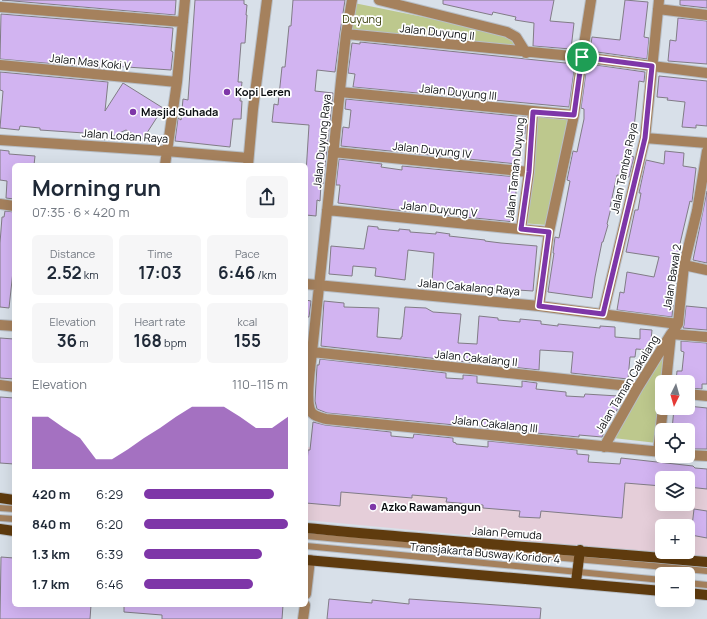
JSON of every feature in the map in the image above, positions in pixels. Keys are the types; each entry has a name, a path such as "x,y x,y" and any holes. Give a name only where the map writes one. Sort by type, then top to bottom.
{"main road":[{"path":"0,498 12,500"},
{"name":"Jalan Pemuda","path":"308,528 579,555 707,562"},
{"path":"0,529 12,531"},
{"path":"577,577 579,555"},
{"path":"308,560 577,577 655,589"},
{"path":"695,594 707,595"}],"street":[{"path":"165,163 177,82 185,0"},
{"path":"248,161 267,0"},
{"name":"Jalan Duyung Raya","path":"326,419 317,417 312,413 308,402 333,152 346,34 352,0"},
{"name":"Jalan Duyung II","path":"379,0 507,32 516,37 526,53"},
{"path":"539,306 549,232 574,115 591,0"},
{"path":"658,4 707,15"},
{"name":"Jalan Tambra Raya","path":"603,314 645,138 658,4"},
{"path":"0,7 183,22"},
{"name":"Jalan Duyung II","path":"346,34 526,53 582,57 707,73"},
{"name":"Jalan Mas Koki V","path":"0,65 177,82"},
{"name":"Jalan Duyung III","path":"340,92 574,115"},
{"name":"Jalan Taman Duyung","path":"521,229 529,172 533,112"},
{"path":"645,138 707,143"},
{"name":"Jalan Lodan Raya","path":"0,140 166,151 248,161"},
{"name":"Jalan Bawal 2","path":"667,375 671,334 678,324 684,266 702,212 707,151"},
{"name":"Jalan Duyung IV","path":"333,152 529,172"},
{"path":"0,204 12,206"},
{"name":"Jalan Duyung V","path":"327,210 549,232"},
{"path":"684,266 707,270"},
{"name":"Jalan Cakalang Raya","path":"308,284 539,306 678,324"},
{"path":"0,325 12,326"},
{"path":"671,334 707,337"},
{"name":"Jalan Taman Cakalang","path":"604,447 638,387 671,334"},
{"name":"Jalan Cakalang II","path":"312,352 638,387"},
{"path":"0,385 12,387"},
{"path":"695,395 707,396"},
{"name":"Jalan Cakalang III","path":"326,419 655,452"},
{"path":"695,455 707,456"},
{"path":"303,619 305,607"}],"lane":[{"path":"0,508 12,509"},
{"path":"0,518 12,519"},
{"name":"Transjakarta Busway Koridor 4","path":"308,536 526,556 579,555 707,571"},
{"name":"Transjakarta Busway Koridor 4","path":"308,546 577,577 655,580"},
{"path":"695,584 707,585"}],"shaded area":[{"path":"308,447 655,479 655,511 695,511 695,483 707,484 707,558 695,557 695,519 655,519 655,553 308,520"}],"green space":[{"name":"Duyung","path":"349,2 517,36 519,47 346,31"},
{"path":"534,114 567,118 568,125 547,225 521,223"},
{"path":"664,348 662,375 655,375 655,415 659,415 658,423 655,423 655,443 613,438"}],"building":[{"path":"2,0 176,0 175,15"},
{"path":"195,0 244,0 244,4 247,5 245,43 241,43 238,82 242,82 240,101 242,101 241,119 233,119 230,147 175,141 178,118 181,120 183,99 188,100"},
{"path":"293,0 345,0 335,72 317,70 315,91 333,93 323,184 321,183 320,201 317,200 316,216 308,215 308,163 307,163 309,125 272,122 274,104 278,105 282,67 285,67 289,26 291,26"},
{"path":"443,0 554,0 550,21 574,23 571,49 533,46 534,23 515,20 516,17 493,12 492,15 443,4"},
{"path":"625,0 648,2 644,37 649,38 647,59 590,51 592,37 620,40"},
{"path":"680,0 707,0 707,8 680,5"},
{"path":"1,14 173,28 171,70 97,65 101,68 0,59"},
{"path":"678,18 707,21 707,64 668,61 670,40 676,41"},
{"path":"360,42 575,64 569,107 353,87 355,74 348,73 352,43 360,44"},
{"path":"589,64 645,72 644,82 639,81 631,156 634,157 629,177 617,175 610,207 608,225 602,242 592,298 548,292 555,237 559,238 570,181 567,180 573,151 577,152 584,119 584,109 581,108 587,65"},
{"path":"0,72 108,82 105,111 123,83 163,108 143,139 126,130 104,140 99,134 40,130 40,128 20,126 19,130 0,128 3,91 0,90"},
{"path":"659,76 707,81 707,126 696,125 696,128 682,127 685,102 657,97"},
{"path":"346,99 526,117 525,134 522,133 517,164 341,146 343,127 349,128 351,110 345,109"},
{"path":"0,150 9,151 9,154 35,156 34,163 12,163 12,199 6,198 7,181 0,180"},
{"path":"665,151 684,153 683,166 696,168 692,202 690,201 671,282 669,304 673,305 672,317 617,310 620,292 624,293 627,272 654,277 659,257 626,252 635,210 638,210 641,193 639,193 646,160 664,164"},
{"path":"339,159 382,164 381,167 402,170 402,166 517,177 514,222 445,215 445,213 419,210 419,212 405,211 338,203 340,185 336,185"},
{"path":"707,191 707,263 693,260"},
{"path":"5,211 12,212 12,280 9,308 0,307 0,243 2,217 4,217"},
{"path":"368,226 378,227 378,229 399,231 399,229 410,230 410,232 436,234 436,232 450,234 449,236 485,241 537,246 533,291 471,287 471,285 432,281 434,253 408,250 405,280 375,276 376,268 353,266 352,276 329,274 331,246 364,249"},
{"path":"308,300 311,301 308,317"},
{"path":"324,301 344,303 344,307 379,308 377,337 401,339 405,307 426,308 433,312 461,314 458,343 477,344 479,316 498,318 498,320 520,322 520,319 541,321 541,324 558,326 558,324 600,328 600,326 615,327 615,337 640,339 640,329 652,330 650,350 636,349 635,357 630,357 628,379 571,373 573,352 540,350 539,370 321,346"},
{"path":"686,306 707,308 707,330 683,328"},
{"path":"0,338 12,339 12,379 0,378"},
{"path":"681,341 707,343 707,384 702,384 702,389 695,388 695,375 677,375 677,371 682,371 684,352 681,351"},
{"path":"320,359 446,373 446,378 463,379 463,375 477,376 477,383 522,387 522,381 537,383 536,389 566,392 566,396 584,397 585,394 618,396 617,410 614,415 605,415 602,437 579,435 579,437 482,428 482,426 455,425 327,413 317,409 315,401 317,365 319,365"},
{"path":"0,397 12,398 12,464 0,463"},
{"path":"695,407 707,408 707,449 695,449 695,423 673,423 673,415 695,415"},
{"path":"313,422 325,425 391,432 391,436 413,438 414,434 453,438 453,442 456,444 488,447 488,441 577,450 577,454 589,455 588,462 620,464 621,458 655,462 655,463 693,466 695,468 707,469 707,489 695,488 695,471 655,471 655,485 625,483 622,518 541,511 540,518 519,517 520,511 483,508 483,505 446,502 447,498 412,495 412,498 341,492 340,506 308,503 308,450 310,450"},
{"path":"695,509 707,511 707,538 695,536 695,519 693,519"},
{"path":"1,557 12,558 12,607 91,607 90,619 0,619"},
{"path":"329,599 372,603 372,600 409,604 409,599 541,608 540,619 327,619"},
{"path":"124,607 283,607 282,619 162,619 162,615 124,612"}],"place":[{"name":"Kopi Leren","path":"227,92"},
{"name":"Masjid Suhada","path":"133,112"},
{"name":"Azko Rawamangun","path":"373,507"}],"route":[{"path":"582,57 652,66 645,138 603,314 539,306 549,232 521,229 529,172 533,112 574,115 582,57"}]}
